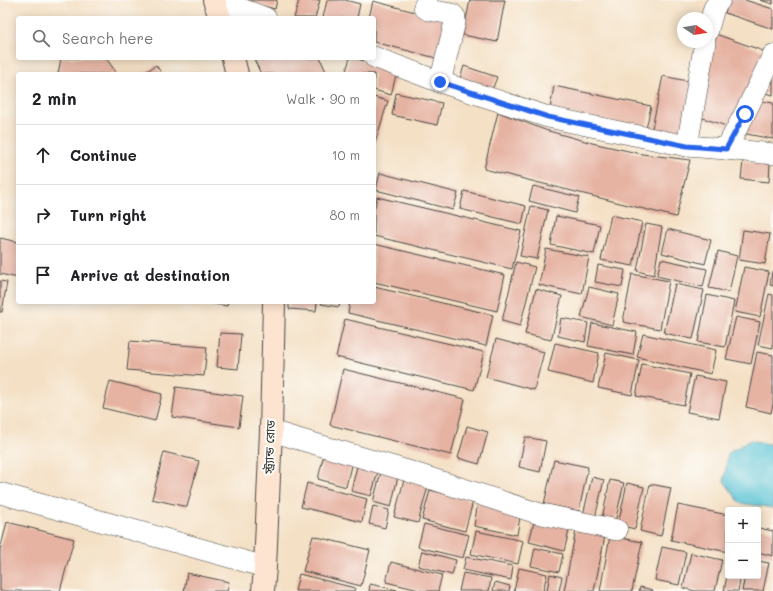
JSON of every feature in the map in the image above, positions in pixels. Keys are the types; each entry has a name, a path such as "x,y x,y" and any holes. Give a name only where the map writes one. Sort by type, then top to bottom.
{"main road":[{"path":"216,0 220,16"},
{"path":"234,60 237,72"},
{"name":"স্ট্র্যান্ড রোড","path":"263,591 271,431 274,304"}],"street":[{"path":"216,0 260,16"},
{"path":"427,0 424,7 428,10 452,14 455,17 440,82"},
{"path":"713,12 720,0"},
{"path":"687,146 704,48"},
{"path":"726,149 745,114 773,55"},
{"path":"376,58 440,82 548,117 687,146 773,154"},
{"path":"271,431 408,471 537,513 617,530"},
{"path":"0,493 265,567"}],"water":[{"path":"751,440 773,445 773,508 740,503 724,481 728,453"}],"building":[{"path":"240,0 277,0 275,9"},
{"path":"299,0 320,0 316,16 295,16"},
{"path":"327,0 345,0 360,4 357,16 323,16"},
{"path":"470,0 505,0 497,42 463,35"},
{"path":"729,0 745,0 773,9 773,29 725,13"},
{"path":"760,0 773,0 773,4"},
{"path":"373,1 449,21 440,59 376,43 376,16 369,16"},
{"path":"713,33 769,53 732,128 694,115 707,48 713,48"},
{"path":"61,60 107,60 116,72 58,72"},
{"path":"254,60 321,60 326,72 260,72"},
{"path":"349,60 361,60 397,71 391,95 376,91 376,72 346,72"},
{"path":"773,64 773,95 761,92"},
{"path":"156,65 161,72 146,72"},
{"path":"464,66 497,77 491,93 459,82"},
{"path":"663,76 692,82 680,139 651,133"},
{"path":"554,86 651,106 646,129 550,109"},
{"path":"396,93 442,103 437,125 392,115"},
{"path":"376,98 388,101 376,140"},
{"path":"756,100 773,103 773,139 741,133"},
{"path":"498,112 545,130 592,143 642,154 690,160 676,217 484,169"},
{"path":"743,161 770,163 769,182 741,179"},
{"path":"380,173 458,193 453,210 376,190"},
{"path":"533,186 579,197 575,213 529,201"},
{"path":"464,191 526,206 522,224 460,209"},
{"path":"377,197 521,231 512,269 376,236"},
{"path":"531,206 548,210 537,259 520,256"},
{"path":"611,215 642,222 633,266 601,260"},
{"path":"556,216 600,225 594,254 551,245"},
{"path":"646,224 662,227 654,275 637,271"},
{"path":"668,229 711,240 705,264 662,253"},
{"path":"743,230 770,234 765,264 739,260"},
{"path":"0,238 16,242 16,278 0,274"},
{"path":"376,244 505,275 497,311 376,282"},
{"path":"546,249 589,257 582,294 539,285"},
{"path":"718,251 737,256 729,292 709,288"},
{"path":"661,259 707,269 703,287 657,276"},
{"path":"516,262 535,267 520,326 502,321"},
{"path":"598,265 625,270 622,287 595,282"},
{"path":"744,267 769,272 760,317 735,312"},
{"path":"773,272 773,286 770,285"},
{"path":"632,274 669,281 660,329 623,322"},
{"path":"0,281 7,282 2,312 0,312"},
{"path":"675,284 704,290 693,339 664,333"},
{"path":"376,287 493,315 486,346 348,313 350,304 376,304"},
{"path":"589,287 619,294 612,325 581,317"},
{"path":"536,289 562,296 551,340 525,334"},
{"path":"769,294 773,295 773,348 758,345"},
{"path":"707,295 734,301 725,347 698,342"},
{"path":"215,304 228,304 227,306"},
{"path":"289,304 317,304 316,311 289,309"},
{"path":"321,304 340,304 339,307"},
{"path":"736,317 760,322 751,364 726,359"},
{"path":"561,318 588,323 585,342 558,336"},
{"path":"345,319 484,352 474,390 336,357"},
{"path":"592,323 637,332 633,355 588,346"},
{"path":"220,333 241,334 238,369 217,367"},
{"path":"643,334 716,350 711,374 637,357"},
{"path":"496,339 544,352 534,390 486,377"},
{"path":"130,341 207,347 204,376 127,370"},
{"path":"555,343 599,353 593,383 548,372"},
{"path":"757,352 773,355 773,404 771,413 746,407"},
{"path":"606,353 639,360 632,395 598,388"},
{"path":"642,364 690,374 684,405 636,396"},
{"path":"343,369 465,399 451,455 330,425"},
{"path":"695,376 726,382 719,418 687,412"},
{"path":"110,381 162,394 155,421 103,408"},
{"path":"176,387 243,396 239,427 172,417"},
{"path":"467,426 488,432 479,464 458,458"},
{"path":"525,437 546,441 540,472 519,467"},
{"path":"164,452 199,461 187,507 152,499"},
{"path":"324,454 352,461 346,487 318,479"},
{"path":"554,460 588,467 579,511 544,504"},
{"path":"358,462 379,468 371,496 351,491"},
{"path":"382,468 399,472 391,507 373,502"},
{"path":"592,477 604,480 595,518 583,515"},
{"path":"404,480 428,486 418,523 394,517"},
{"path":"610,480 624,483 614,526 601,523"},
{"path":"307,483 367,499 362,522 301,507"},
{"path":"627,483 644,487 635,529 618,525"},
{"path":"650,484 671,488 661,536 640,531"},
{"path":"430,490 473,501 465,531 422,520"},
{"path":"478,502 521,511 517,535 474,526"},
{"path":"678,505 725,514 725,551 671,540"},
{"path":"373,506 389,510 385,528 369,524"},
{"path":"535,518 570,527 564,551 529,542"},
{"path":"7,522 74,539 60,591 0,591 0,550"},
{"path":"424,524 469,535 463,558 418,547"},
{"path":"577,525 606,531 594,591 564,591"},
{"path":"761,528 773,531 773,556 761,553"},
{"path":"476,531 523,541 518,564 471,554"},
{"path":"313,536 370,550 361,586 303,571"},
{"path":"610,536 642,542 632,591 600,591"},
{"path":"662,547 686,552 679,585 655,580"},
{"path":"535,548 563,554 559,572 531,566"},
{"path":"422,551 456,560 452,575 418,566"},
{"path":"691,553 722,560 715,591 695,591 683,588"},
{"path":"466,557 513,566 511,580 463,570"},
{"path":"391,562 442,575 438,591 423,591 386,582"},
{"path":"761,562 769,563 763,591 742,591 744,579 761,579"},
{"path":"519,568 547,574 543,591 514,591"},
{"path":"187,573 229,582 227,591 184,591"},
{"path":"463,573 491,578 489,591 459,591"},
{"path":"299,574 355,588 354,591 295,591"},
{"path":"550,574 562,577 559,591 547,591"},
{"path":"726,579 740,579 738,591 724,591"},
{"path":"495,582 510,586 509,591 493,591"},
{"path":"370,584 397,590 397,591 369,591"},
{"path":"640,587 653,590 653,591 639,591"}],"route":[{"path":"440,82 548,117 687,146 726,149 745,114"}]}
